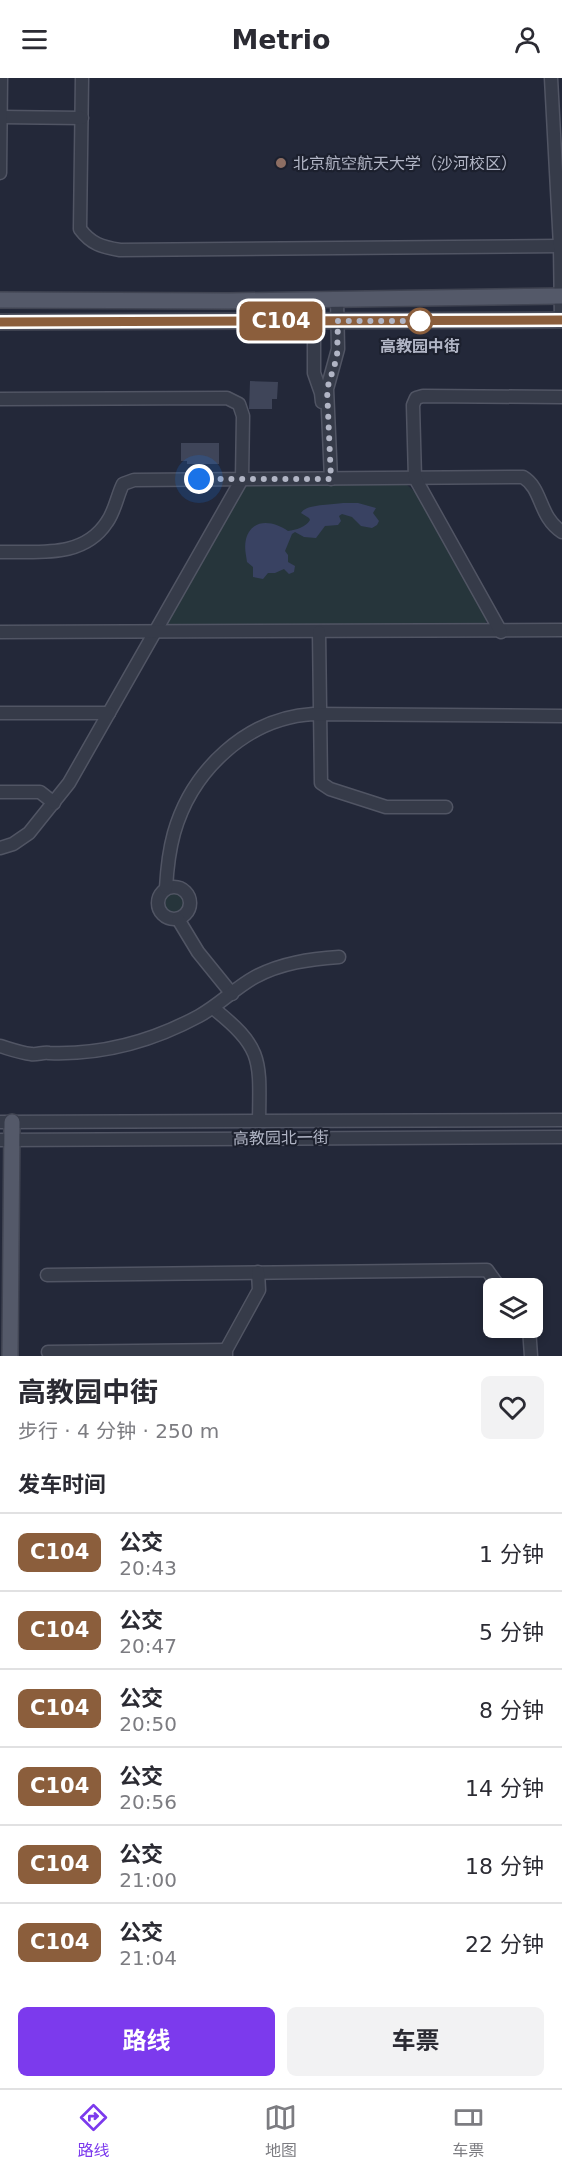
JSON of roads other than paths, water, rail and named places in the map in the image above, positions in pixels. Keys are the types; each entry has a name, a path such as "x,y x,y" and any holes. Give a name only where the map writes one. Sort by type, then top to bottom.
{"main road":[{"path":"0,300 562,296"},
{"path":"0,322 562,320"},
{"path":"6,1122 10,1356"}],"street":[{"path":"0,173 1,78"},
{"path":"82,78 80,229 96,246 120,250 560,246"},
{"path":"551,78 562,320"},
{"path":"1,117 81,118"},
{"path":"314,299 314,374 322,398 328,479"},
{"path":"328,479 327,389 337,357 337,299"},
{"path":"501,632 415,478 412,408 418,397 562,397"},
{"path":"0,399 230,399 239,404 243,416 242,479 69,783 24,838 0,848"},
{"path":"0,552 61,551 84,543 93,538 107,522 122,487 128,481 523,477 532,485 545,514 562,532"},
{"path":"0,632 562,630"},
{"path":"319,632 320,778 324,786 390,808 446,807"},
{"path":"0,713 109,713"},
{"path":"166,888 182,889 191,901 189,911 178,919 165,917 158,908 159,897 166,888 171,843 177,824 190,795 215,760 243,737 264,726 291,716 320,714 562,716"},
{"path":"0,792 40,792 54,803"},
{"path":"178,919 198,952 232,994"},
{"path":"0,1046 34,1055 104,1051 133,1044 166,1032 213,1008 254,978 279,967 314,959 339,957"},
{"path":"213,1008 244,1036 256,1054 259,1069 259,1120"},
{"name":"高教园北一街","path":"6,1122 562,1120"},
{"name":"高教园北一街","path":"6,1140 562,1137"},
{"path":"47,1275 487,1270 493,1278"},
{"path":"48,1352 226,1353 259,1290 258,1272"},
{"path":"530,1338 531,1356"}],"water":[{"path":"358,503 376,508 373,513 379,521 377,525 372,528 361,526 352,517 342,514 339,516 341,521 338,525 325,526 316,538 304,537 295,532 285,551 288,555 288,562 295,566 294,572 289,574 284,569 268,573 263,579 253,577 253,567 247,562 245,545 253,527 270,523 288,531 294,530 310,520 301,513 304,510 313,506"}],"place":[{"name":"北京航空航天大学（沙河校区）","path":"281,163"},
{"name":"高教园中街","path":"420,321"}]}
